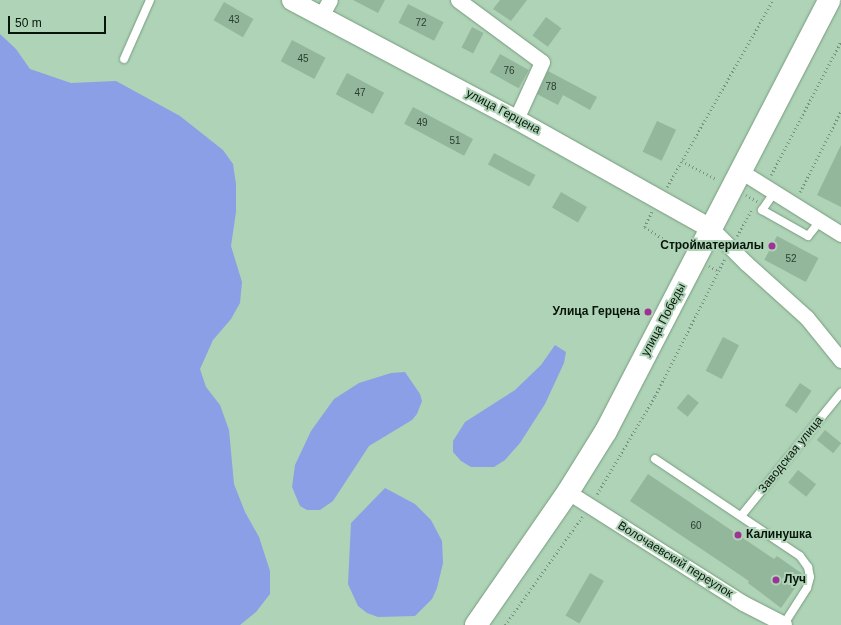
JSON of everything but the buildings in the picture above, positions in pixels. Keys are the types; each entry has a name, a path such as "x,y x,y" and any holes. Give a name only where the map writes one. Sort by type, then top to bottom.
{"highway":[{"name":"улица Победы","path":"476,625 568,492 606,431 742,172 829,0"}],"street":[{"name":"улица Герцена","path":"291,0 325,8 516,119 712,229"},
{"path":"458,0 542,62 516,119"},
{"path":"742,172 841,234"},
{"path":"712,229 807,318 840,358"},
{"name":"Волочаевский переулок","path":"568,492 743,603 786,624"}],"lane":[{"path":"124,59 150,0"},
{"path":"769,190 762,210 808,236 820,221"},
{"name":"Заводская улица","path":"741,516 841,393"},
{"path":"655,459 800,556 808,567 810,578 807,588 786,624"}],"path":[{"path":"719,271 696,259 644,227 773,0"},
{"path":"505,625 590,506 655,396 731,248 769,190 841,41"},
{"path":"794,205 841,111"}],"shaded area":[{"path":"0,34 16,49 30,69 71,83 116,81 180,116 223,150 233,164 236,184 236,212 231,246 242,282 240,303 231,319 213,340 200,369 206,387 220,405 229,430 234,484 245,512 259,537 270,571 270,594 256,612 240,625 0,625"},
{"path":"555,345 566,352 564,363 545,404 520,443 505,460 494,467 471,467 461,461 453,452 453,441 465,422 515,390 541,365"},
{"path":"405,372 420,394 422,401 417,414 412,420 369,446 333,501 320,510 307,510 300,506 292,487 295,465 311,431 334,399 359,383 391,373"},
{"path":"385,488 415,504 431,520 442,541 443,563 437,588 432,599 415,616 378,617 367,613 358,606 348,584 351,523"}],"place":[{"name":"Стройматериалы","path":"772,246"},
{"name":"Улица Герцена","path":"648,312"},
{"name":"Калинушка","path":"738,535"},
{"name":"Луч","path":"776,580"}]}
